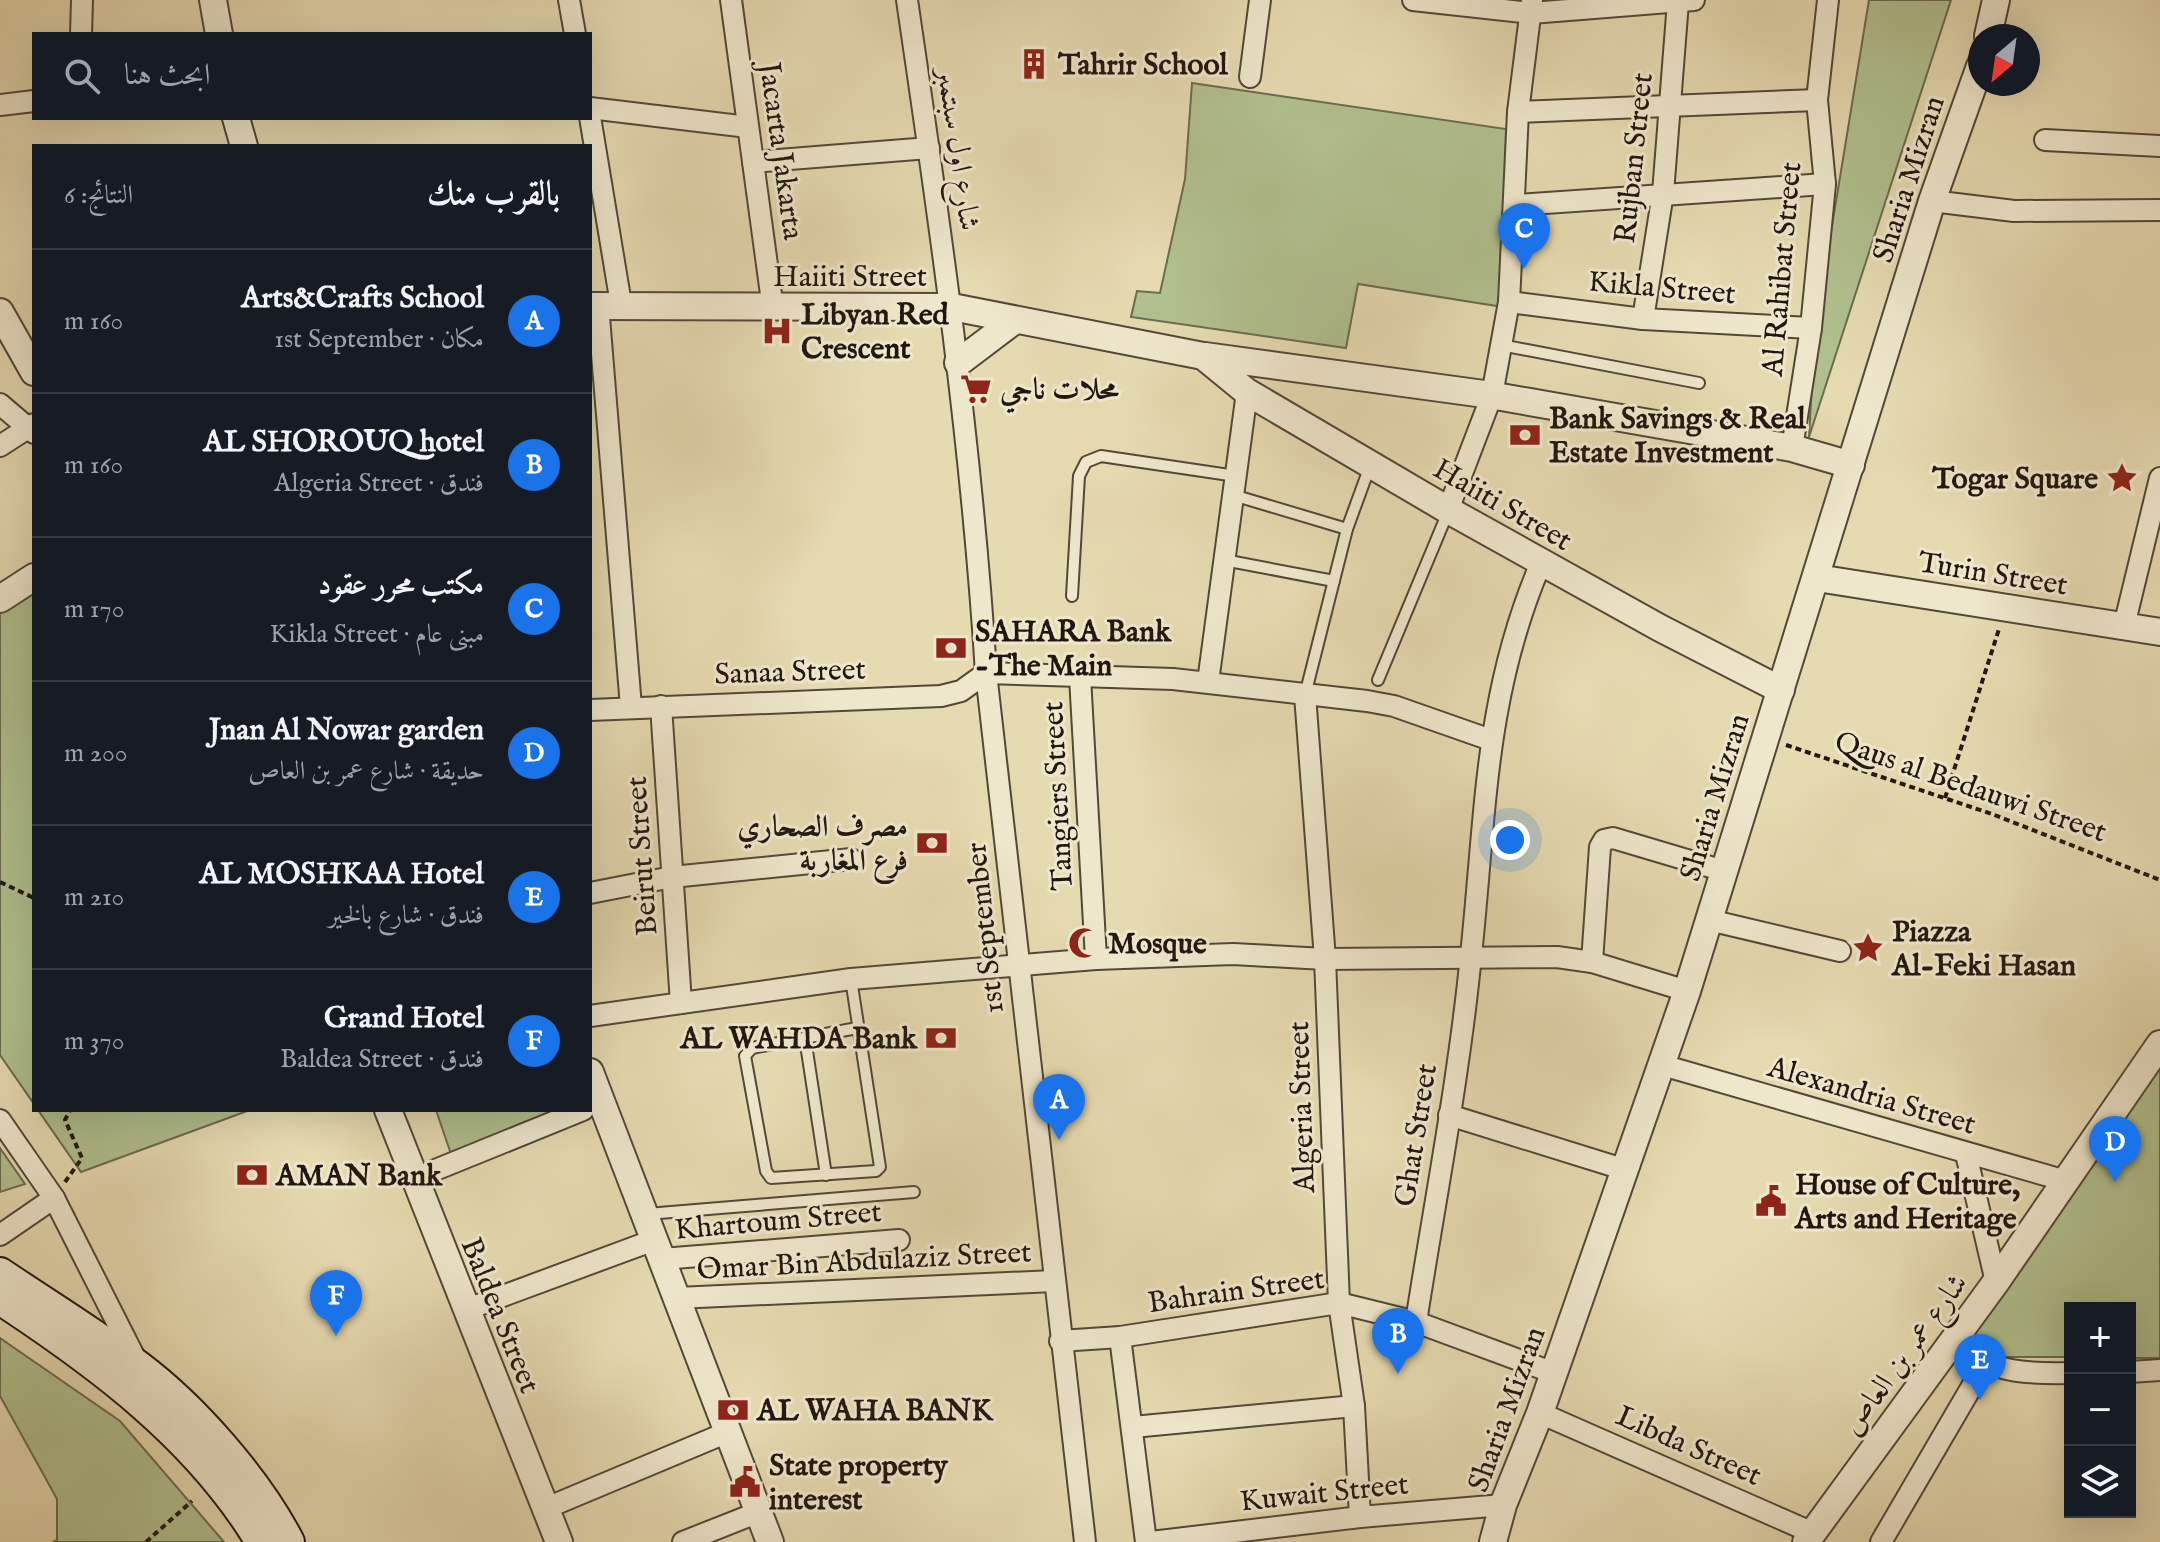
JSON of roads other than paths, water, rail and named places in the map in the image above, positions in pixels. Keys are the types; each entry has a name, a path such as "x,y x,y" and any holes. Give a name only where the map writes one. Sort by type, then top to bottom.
{"main road":[{"path":"0,1273 140,1368 178,1402 245,1476 274,1513 289,1542"},
{"path":"0,1299 113,1379 161,1420 226,1492 261,1542"}],"street":[{"path":"81,32 82,0"},
{"path":"213,0 219,32"},
{"path":"569,0 575,32"},
{"name":"Jacarta Jakarta","path":"731,0 773,309"},
{"name":"شارع اول سبتمبر","path":"907,0 952,307"},
{"path":"1250,77 1260,0"},
{"path":"1413,0 1531,7 1686,1"},
{"name":"Al Rahibat Street","path":"1792,448 1811,328 1825,184 1817,100 1828,0"},
{"path":"1991,24 1996,0"},
{"name":"Rujban Street","path":"1643,319 1663,193 1670,108 1686,1"},
{"path":"1448,510 1492,395 1509,302 1516,205 1518,112 1531,7"},
{"name":"Sharia Mizran","path":"1493,1542 1503,1505 1540,1413 1687,991 1932,201 1969,96"},
{"path":"1518,112 1817,100"},
{"path":"0,105 32,101"},
{"path":"592,108 748,127"},
{"path":"237,120 243,144"},
{"path":"590,120 592,144"},
{"path":"2045,140 2160,146"},
{"path":"592,146 631,707"},
{"path":"753,162 929,148"},
{"path":"1516,205 1825,184"},
{"path":"1932,201 2014,211 2160,210"},
{"name":"Kikla Street","path":"1509,302 1643,319 1811,328"},
{"name":"Haiiti Street","path":"603,305 717,304 773,309 952,307 1203,356 1492,395 1792,448 1851,465"},
{"name":"1st September","path":"952,307 978,543 986,673 1085,1542"},
{"path":"0,312 32,368"},
{"path":"958,363 1015,320"},
{"name":"Haiiti Street","path":"1203,356 1247,392 1448,510 1541,563 1781,690"},
{"path":"1208,682 1247,392"},
{"path":"0,404 32,427"},
{"path":"0,446 32,429"},
{"path":"2124,626 2160,478"},
{"name":"Ghat Street","path":"1416,1322 1471,958 1491,740 1505,663 1541,563"},
{"path":"0,599 32,578"},
{"name":"Turin Street","path":"1817,578 2160,632"},
{"path":"986,673 1208,682 1394,706 1491,740"},
{"name":"Sanaa Street","path":"592,710 941,696 961,691 986,673"},
{"name":"Tangiers Street","path":"1080,677 1096,959"},
{"name":"Algeria Street","path":"1305,695 1325,959 1339,1303 1354,1406 1360,1517"},
{"name":"Beirut Street","path":"661,706 681,1003"},
{"path":"1592,962 1600,847 1604,840 1613,838 1724,871"},
{"path":"592,893 672,877 851,859"},
{"path":"1709,920 1840,951"},
{"path":"592,1016 851,979 1018,964 1233,954 1325,959 1557,957 1592,962 1687,991"},
{"name":"شارع عمر بن العاص","path":"1809,1538 1996,1282 2160,1044"},
{"name":"Alexandria Street","path":"1662,1065 2066,1181"},
{"path":"592,1108 645,1215 770,1542"},
{"name":"Baldea Street","path":"389,1112 559,1542"},
{"path":"413,1179 576,1112"},
{"path":"1449,1115 1626,1170"},
{"path":"0,1120 54,1198 140,1368"},
{"path":"1966,1154 1996,1282"},
{"path":"0,1235 54,1198"},
{"name":"Khartoum Street","path":"465,1310 658,1250 899,1240"},
{"name":"Omar Bin Abdulaziz Street","path":"677,1298 1054,1281"},
{"name":"Bahrain Street","path":"1060,1341 1120,1337 1339,1303 1416,1322 1554,1373"},
{"path":"1120,1337 1149,1542"},
{"path":"1954,1340 1985,1364 2024,1374 2064,1373"},
{"path":"1881,1542 1985,1364"},
{"path":"2136,1372 2160,1370"},
{"path":"1133,1427 1354,1406"},
{"name":"Libda Street","path":"1540,1413 1809,1538"},
{"path":"544,1509 728,1432"},
{"name":"Kuwait Street","path":"1149,1542 1360,1517 1503,1505"},
{"path":"683,1542 759,1512"}],"lane":[{"path":"1501,345 1699,383"},
{"path":"1072,596 1079,476 1086,462 1101,456 1234,486 1347,529"},
{"path":"1305,695 1347,529 1371,464"},
{"path":"1378,680 1448,510"},
{"path":"1224,560 1334,581"},
{"path":"851,979 882,1162 876,1171 771,1178 766,1171 745,1056 752,1048 857,1028"},
{"path":"805,1038 826,1175"},
{"path":"645,1215 914,1192"}],"place":[{"name":"Tahrir School","path":"1034,64"},
{"name":"مكتب محرر عقود","path":"1524,269"},
{"name":"Libyan Red Crescent","path":"777,331"},
{"name":"محلات ناجي","path":"976,389"},
{"name":"Bank Savings & Real Estate Investment","path":"1525,435"},
{"name":"Togar Square","path":"2122,478"},
{"name":"SAHARA Bank -The Main","path":"951,648"},
{"name":"مصرف الصحاري فرع المغاربة","path":"932,843"},
{"name":"Mosque","path":"1084,943"},
{"name":"Piazza Al-Feki Hasan","path":"1868,948"},
{"name":"AL WAHDA Bank","path":"941,1038"},
{"name":"Arts&Crafts School","path":"1059,1140"},
{"name":"AMAN Bank","path":"252,1175"},
{"name":"Jnan Al Nowar garden","path":"2115,1182"},
{"name":"House of Culture, Arts and Heritage","path":"1771,1201"},
{"name":"Grand Hotel","path":"336,1336"},
{"name":"AL SHOROUQ hotel","path":"1398,1374"},
{"name":"AL MOSHKAA Hotel","path":"1980,1400"},
{"name":"AL WAHA BANK","path":"733,1410"},
{"name":"State property interest","path":"745,1482"}]}
